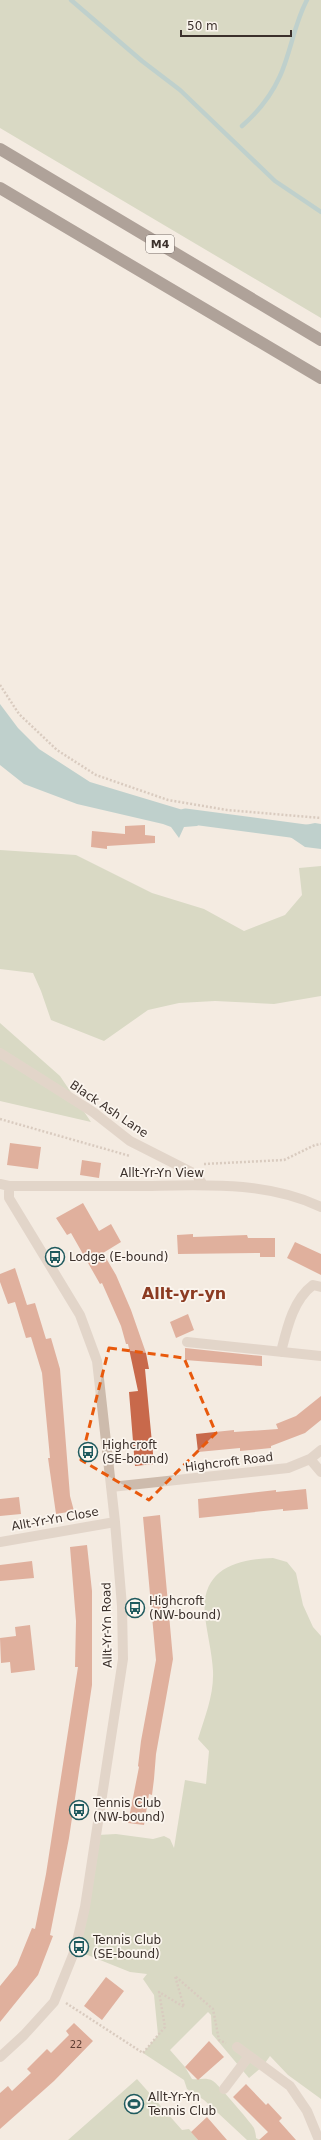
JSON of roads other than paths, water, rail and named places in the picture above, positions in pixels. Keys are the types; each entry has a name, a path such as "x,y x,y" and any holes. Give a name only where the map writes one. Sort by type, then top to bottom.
{"highway":[{"name":"M4","path":"0,149 321,340"},
{"path":"0,188 321,378"}],"street":[{"name":"Black Ash Lane","path":"0,1053 93,1112 130,1141 197,1175 203,1185"},
{"name":"Allt-Yr-Yn View","path":"4,1185 203,1185 263,1190 321,1207"},
{"name":"Allt-Yr-Yn Road","path":"0,2056 24,2035 54,2002 75,1950 85,1907 123,1659 122,1606 115,1522 96,1361 80,1315 9,1198 4,1185"},
{"path":"281,1352 298,1302 305,1291 314,1285 321,1287"},
{"path":"186,1342 321,1356"},
{"name":"Highcroft Road","path":"111,1487 288,1468 310,1459 321,1450"},
{"path":"310,1459 321,1472"},
{"name":"Allt-Yr-Yn Close","path":"0,1542 115,1522"},
{"path":"237,2047 290,2086 307,2111 318,2140"},
{"path":"224,2089 249,2056"}],"water":[{"path":"0,704 18,728 39,749 90,782 183,810 206,819 197,826 184,827 179,838 171,827 163,824 77,804 24,784 0,765"},
{"path":"315,823 321,824 321,849 305,847 280,830"}],"waterway":[{"path":"71,0 142,61 180,90 275,181 321,212"},
{"path":"242,126 264,103 273,90 284,67 299,19 307,0"},
{"path":"185,816 321,834"}],"place":[{"name":"Lodge (E-bound)","path":"55,1257"},
{"name":"Highcroft (SE-bound)","path":"88,1452"},
{"name":"Highcroft (NW-bound)","path":"135,1608"},
{"name":"Tennis Club (NW-bound)","path":"79,1810"},
{"name":"Tennis Club (SE-bound)","path":"79,1947"},
{"name":"Allt-Yr-Yn Tennis Club","path":"134,2104"}],"district":[{"name":"Allt-yr-yn","path":"184,1293"}]}
